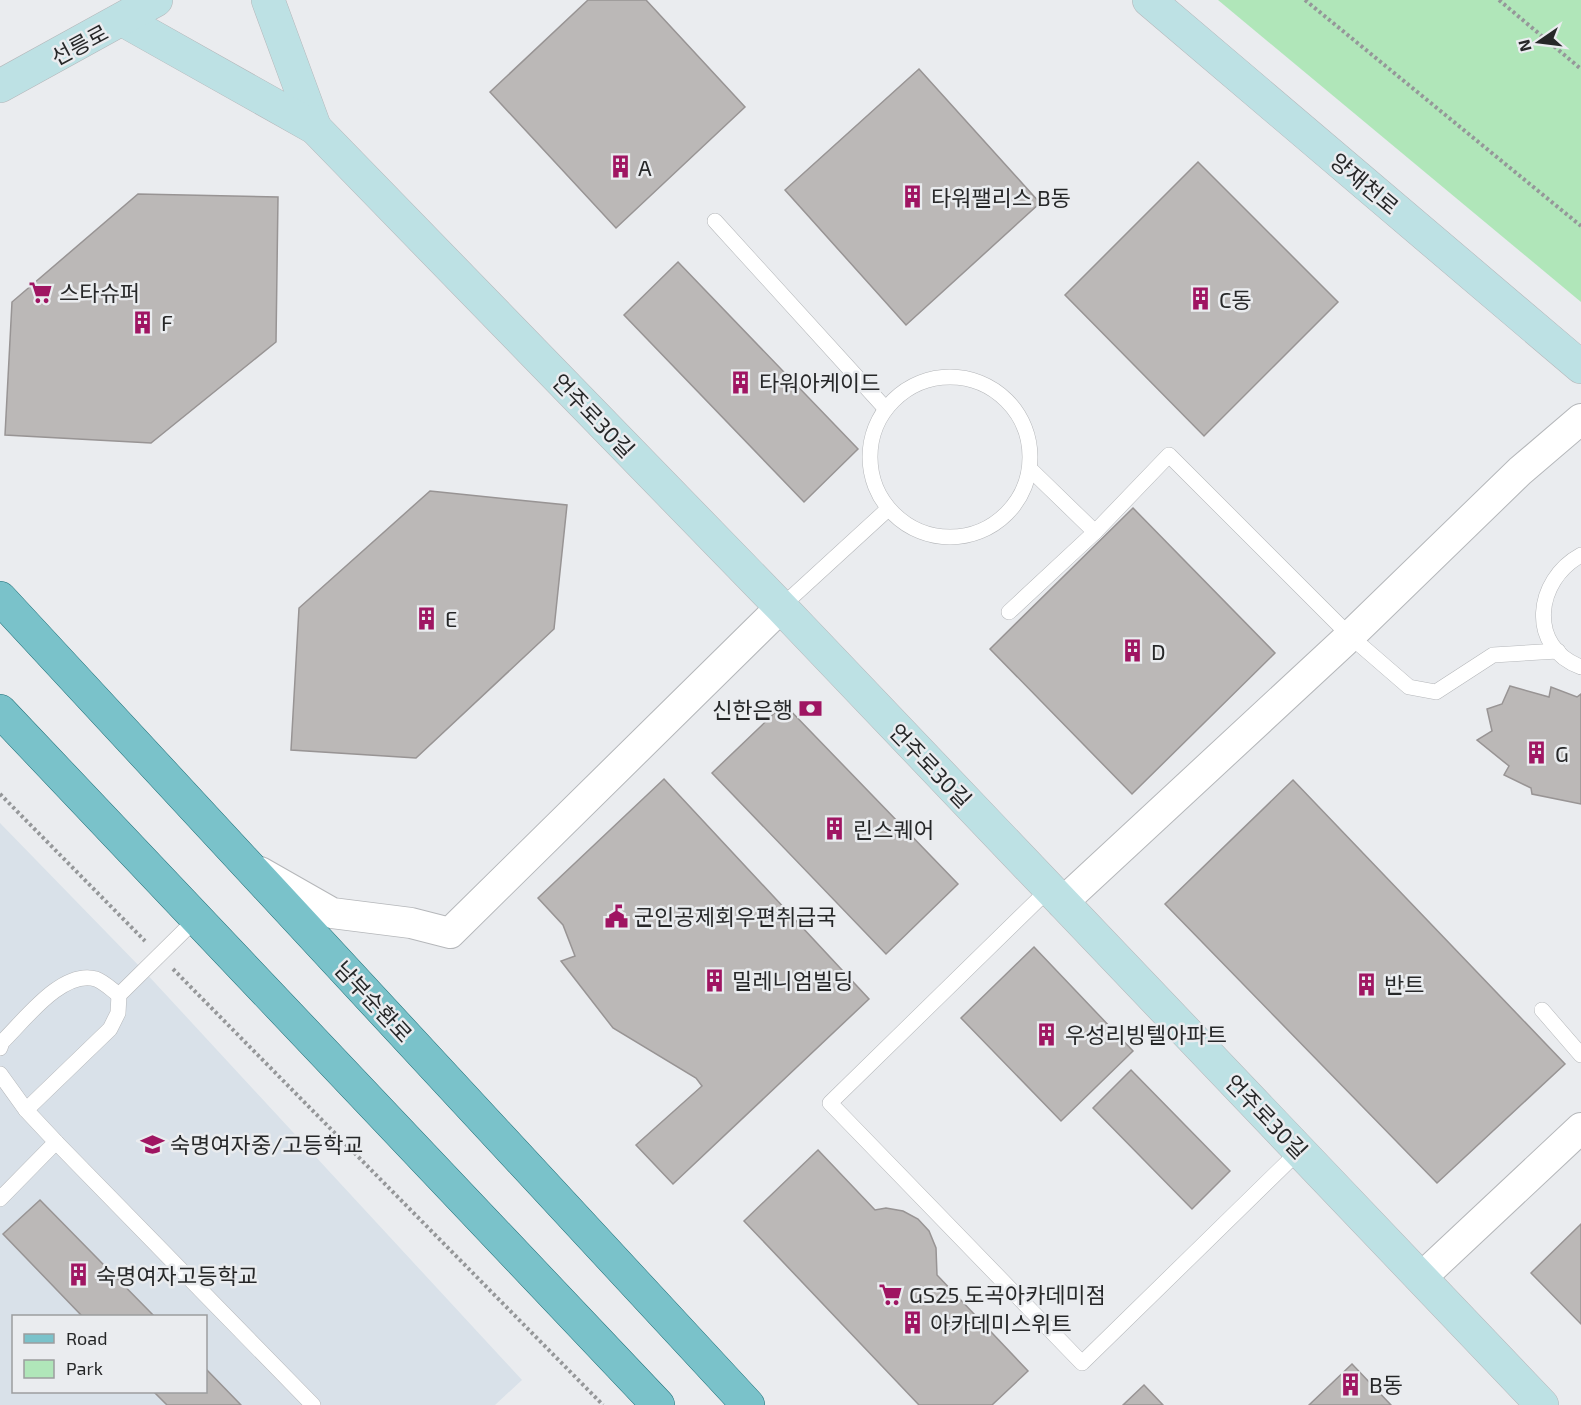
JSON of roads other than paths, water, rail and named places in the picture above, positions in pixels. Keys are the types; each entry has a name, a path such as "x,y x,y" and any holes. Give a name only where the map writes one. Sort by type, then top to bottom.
{"main road":[{"name":"남부순환로","path":"0,598 748,1405"},
{"path":"0,711 657,1405"}],"street":[{"name":"선릉로","path":"0,86 131,10 156,0"},
{"path":"268,0 315,128"},
{"path":"1132,0 1156,5"},
{"name":"양재천로","path":"1156,5 1581,367"},
{"path":"131,10 315,128"},
{"name":"언주로30길","path":"315,128 781,608 1542,1405"},
{"path":"1055,896 1350,636 1520,471 1581,419"},
{"path":"250,867 332,913 411,923 450,933 781,608"},
{"path":"1422,1277 1581,1128"}],"lane":[{"path":"715,222 885,408"},
{"path":"956,376 982,382 1005,397 1021,417 1030,443 1030,469 1022,494 1006,516 976,533 959,538 932,536 908,526 888,508 875,485 869,458 873,432 885,408 905,389 929,378 956,376"},
{"path":"1009,612 1095,532 1169,455 1350,636 1409,687 1436,692 1493,655 1558,651"},
{"path":"1030,469 1095,532"},
{"path":"781,608 888,508"},
{"path":"1581,555 1567,563 1554,577 1545,594 1543,614 1547,633 1558,651 1581,667"},
{"path":"1055,896 830,1103 1082,1363 1300,1150"},
{"path":"26,1110 110,1029 118,1013 119,995 197,918"},
{"path":"0,1048 2,1042 62,983 80,977 97,980 119,995"},
{"path":"1542,1010 1581,1055"},
{"path":"0,1074 26,1110 56,1142 313,1405"},
{"path":"0,1199 56,1142"}],"place":[{"name":"A","path":"620,167"},
{"name":"타워팰리스 B동","path":"913,197"},
{"name":"스타슈퍼","path":"41,292"},
{"name":"C동","path":"1201,299"},
{"name":"F","path":"143,322"},
{"name":"타워아케이드","path":"741,382"},
{"name":"E","path":"427,618"},
{"name":"D","path":"1133,651"},
{"name":"신한은행","path":"811,709"},
{"name":"G","path":"1537,753"},
{"name":"린스퀘어","path":"835,829"},
{"name":"군인공제회우편취급국","path":"616,916"},
{"name":"밀레니엄빌딩","path":"714,980"},
{"name":"반트","path":"1366,984"},
{"name":"우성리빙텔아파트","path":"1047,1034"},
{"name":"숙명여자중/고등학교","path":"152,1144"},
{"name":"숙명여자고등학교","path":"78,1275"},
{"name":"GS25 도곡아카데미점","path":"891,1294"},
{"name":"아카데미스위트","path":"912,1323"},
{"name":"B동","path":"1351,1384"}]}
